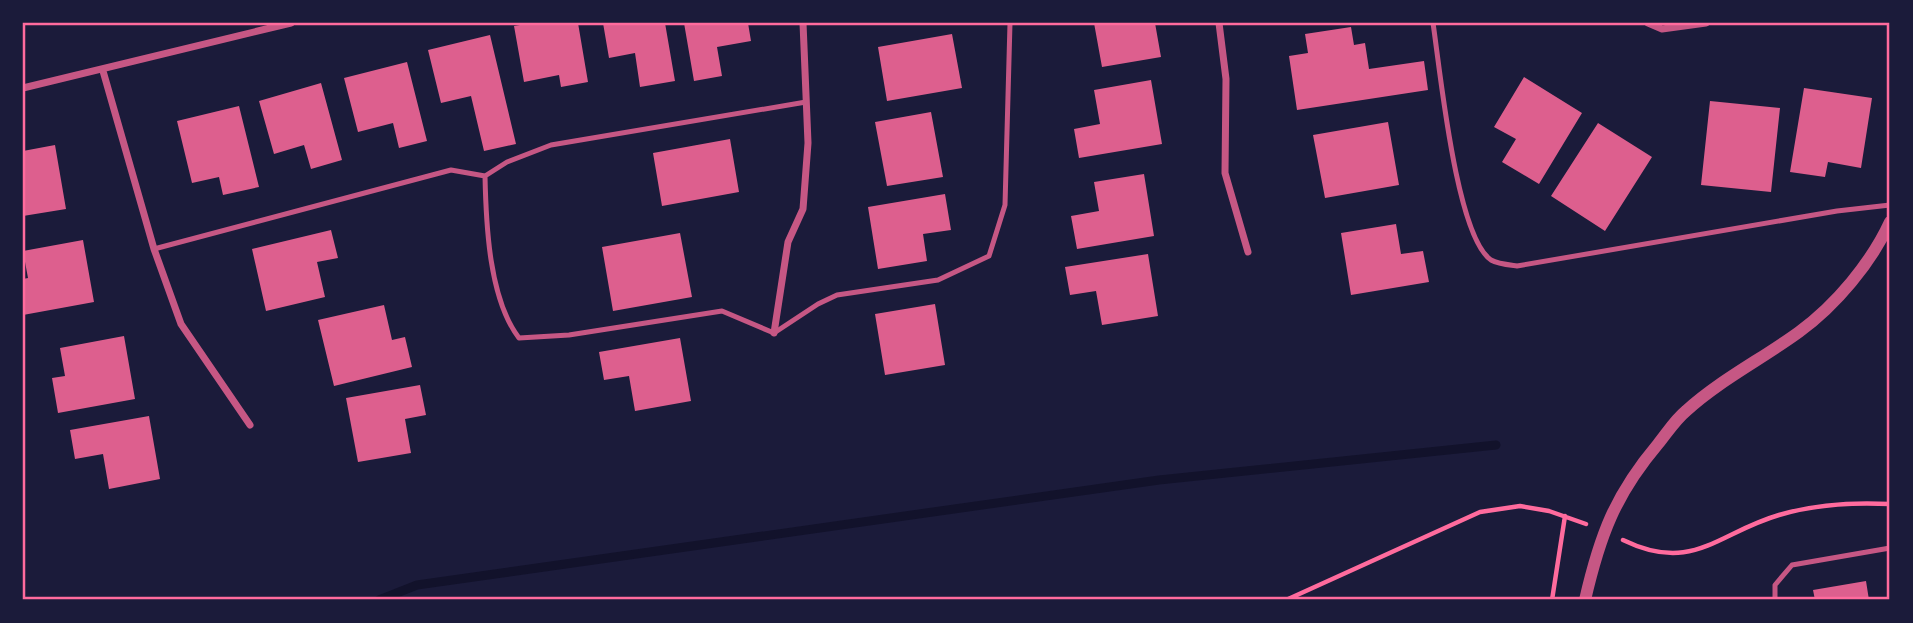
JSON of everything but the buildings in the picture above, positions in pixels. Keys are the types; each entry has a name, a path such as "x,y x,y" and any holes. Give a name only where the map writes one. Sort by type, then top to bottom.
{"street":[{"path":"23,88 103,71 291,23"},
{"path":"774,333 788,242 803,209 808,143 803,23"},
{"path":"1219,23 1226,79 1225,173 1248,252"},
{"path":"1648,23 1662,29 1706,23"},
{"path":"103,71 153,249 181,324 250,425"},
{"path":"1585,600 1598,547 1629,478 1685,412 1738,371 1800,332 1826,309 1854,277 1890,222"}],"lane":[{"path":"485,176 486,218 496,278 507,321 519,338 569,335 661,318 722,311 774,333 818,304 837,295 938,280 989,256 1005,205 1010,23"},
{"path":"1433,23 1461,197 1479,245 1492,261 1517,266 1838,211 1890,205"},
{"path":"153,249 451,170 485,176 507,162 551,145 806,102"},
{"path":"1775,600 1775,585 1792,565 1890,548"}],"path":[{"path":"1628,543 1679,555 1723,540 1777,515 1844,501 1890,503"},
{"path":"1286,600 1480,512 1520,506 1565,516 1579,522"},
{"path":"1552,600 1565,516"}],"waterway":[{"path":"379,600 417,585 1159,480 1496,445"}]}
